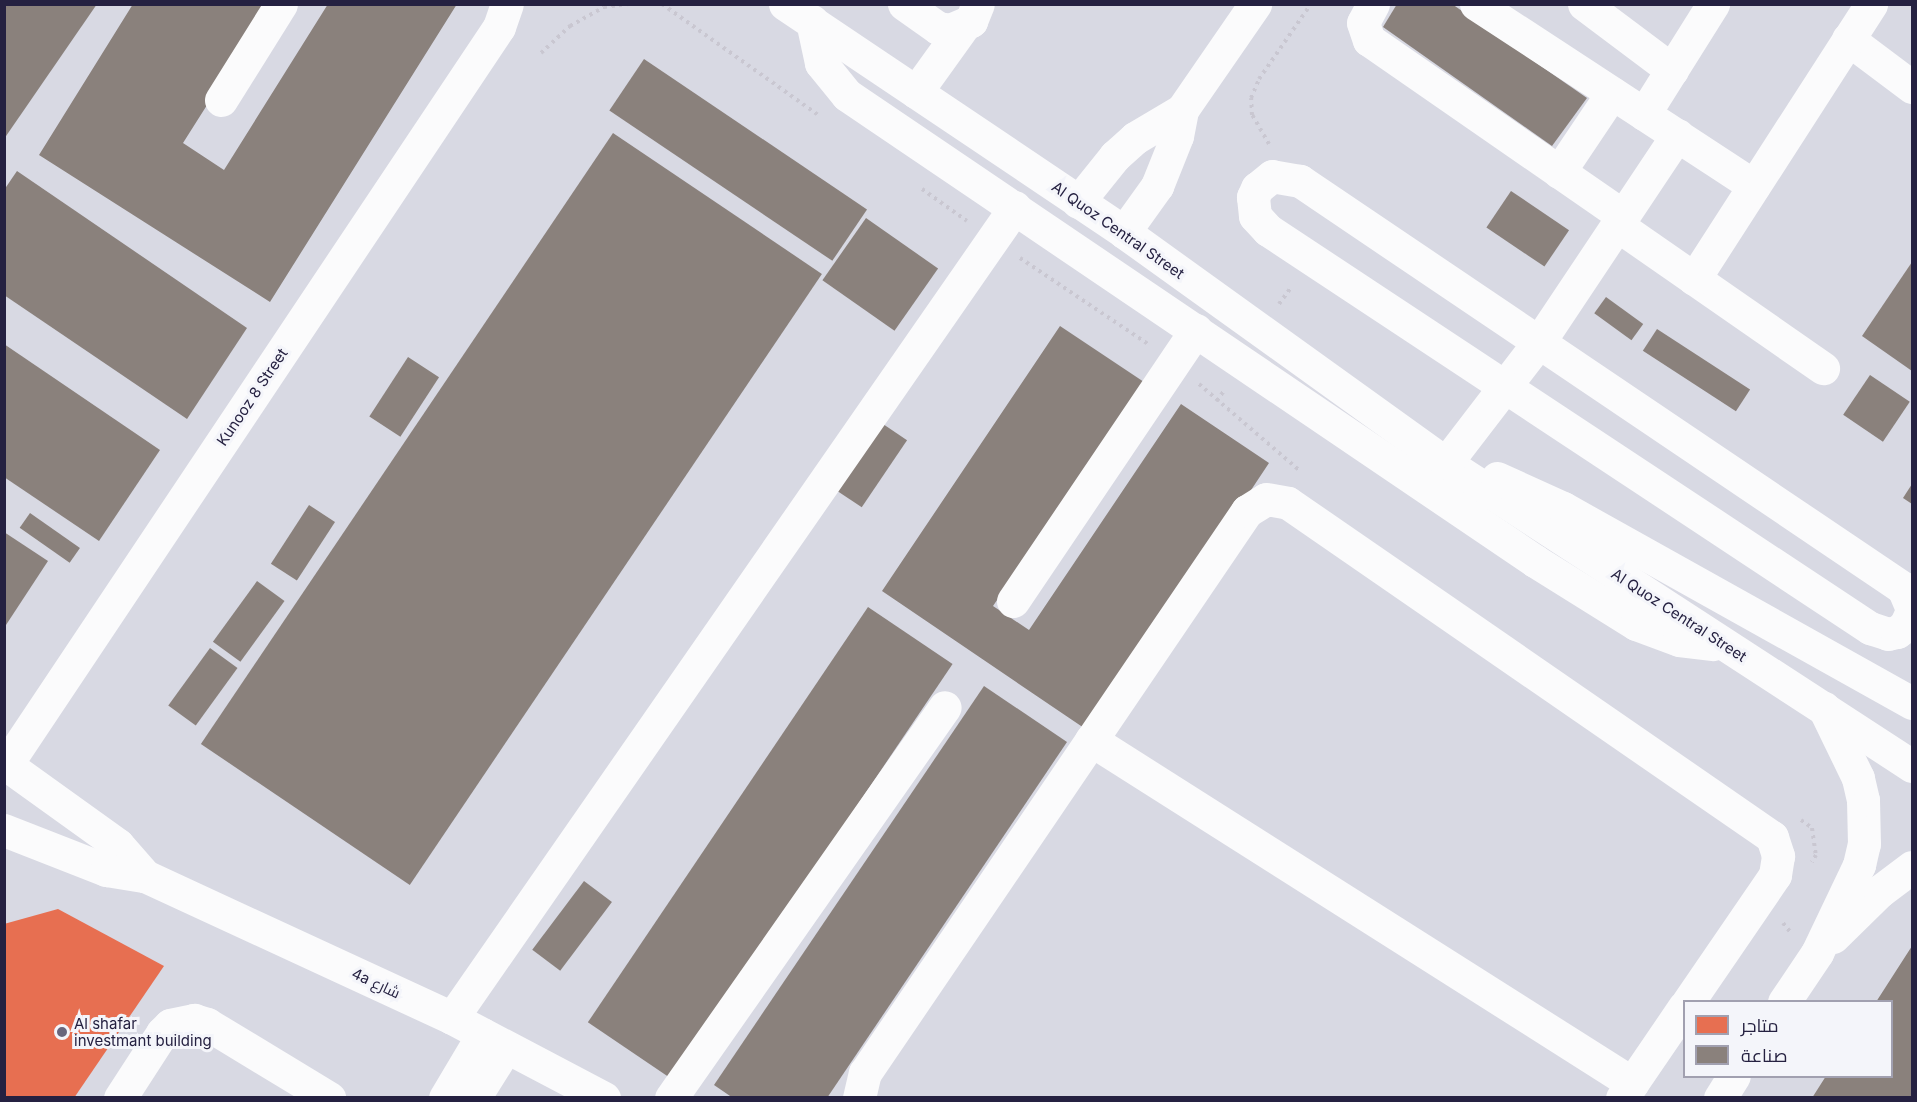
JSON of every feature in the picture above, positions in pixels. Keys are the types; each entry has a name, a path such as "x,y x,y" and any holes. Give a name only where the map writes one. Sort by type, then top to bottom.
{"street":[{"path":"221,100 281,4"},
{"name":"Kunooz 8 Street","path":"5,765 503,16 528,4"},
{"path":"904,4 938,28 970,16"},
{"path":"1124,232 1161,178 1182,110 1255,4"},
{"path":"1373,4 1363,23 1369,40 1559,172 1694,279 1823,368"},
{"path":"1476,4 1754,186"},
{"path":"1584,4 1672,70"},
{"path":"1644,114 1713,4"},
{"path":"1694,279 1871,4"},
{"path":"799,13 821,63 847,95 1535,561 1622,616 1679,640 1722,644"},
{"name":"Al Quoz Central Street","path":"799,13 1124,232 1446,463 1912,766"},
{"path":"916,92 970,16"},
{"path":"1848,39 1912,87"},
{"path":"1559,172 1612,93"},
{"path":"1078,202 1128,144 1182,110"},
{"path":"1446,463 1539,342 1677,135"},
{"path":"1272,176 1300,181 1539,342 1903,588 1912,610 1905,626 1897,632 1878,633 1261,224 1252,206 1257,188 1272,176"},
{"path":"452,1018 1014,207"},
{"path":"1013,602 1196,330"},
{"name":"Al Quoz Central Street","path":"1446,463 1506,481 1563,508 1912,704"},
{"path":"859,1098 865,1073 1091,740 1247,511 1266,499 1288,503 1772,837 1778,856 1775,875 1689,1000"},
{"path":"671,1098 945,707"},
{"path":"1785,1000 1817,953 1859,865 1865,822 1858,778 1824,707"},
{"path":"1091,740 1627,1090 1683,1007"},
{"name":"4a شارع","path":"5,765 118,846 145,876"},
{"name":"4a شارع","path":"4,830 106,870 145,876 452,1018 604,1098"},
{"path":"1817,953 1880,891 1912,867"},
{"path":"120,1098 162,1033 170,1026 194,1020 207,1024 329,1098"},
{"path":"445,1098 495,1041"},
{"path":"474,1098 495,1041"},
{"path":"1720,1098 1733,1078"}],"path":[{"path":"541,53 570,26 604,7 629,4"},
{"path":"662,4 822,118"},
{"path":"917,185 992,239 1174,362 1278,455 1307,475"},
{"path":"1794,815 1812,828 1816,855 1811,865"},
{"path":"1786,916 1781,926 1817,953"}],"shaded area":[{"path":"5,5 1912,5 1912,1097 5,1098"}],"building: متاجر":[{"name":"Al shafar investmant building","path":"58,909 164,966 74,1098 4,1098 4,924"}],"building: صناعة":[{"path":"4,4 97,4 4,139"},
{"path":"133,4 271,4 183,143 224,170 328,4 457,4 270,302 39,155"},
{"path":"1397,4 1452,4 1587,98 1552,146 1383,27"},
{"path":"644,59 867,209 832,261 609,110"},
{"path":"613,133 822,274 410,885 201,744"},
{"path":"17,171 247,328 187,419 4,295 4,190"},
{"path":"1511,191 1569,230 1544,267 1486,227"},
{"path":"866,218 938,268 894,331 822,280"},
{"path":"1912,262 1912,371 1862,336"},
{"path":"1606,297 1643,324 1631,340 1594,313"},
{"path":"1060,326 1144,382 993,606 1029,630 1181,404 1269,463 1164,621 1084,728 882,591"},
{"path":"1657,329 1750,389 1736,411 1643,351"},
{"path":"4,344 160,450 99,541 4,477"},
{"path":"408,357 439,377 400,437 369,417"},
{"path":"1870,375 1910,402 1883,442 1843,415"},
{"path":"883,424 907,440 862,507 838,491"},
{"path":"1912,484 1912,504 1903,498"},
{"path":"309,505 335,522 297,581 271,564"},
{"path":"30,513 80,548 70,563 20,528"},
{"path":"4,532 48,561 4,628"},
{"path":"257,581 285,601 240,662 213,642"},
{"path":"868,607 953,664 672,1079 588,1022"},
{"path":"210,648 238,668 196,725 168,705"},
{"path":"984,686 1067,742 827,1098 733,1098 714,1085"},
{"path":"584,881 612,902 560,971 532,950"},
{"path":"1912,946 1912,1098 1812,1098 1825,1078 1893,1078 1893,1000 1877,1000"}],"place":[{"name":"Al shafar investmant building","path":"62,1032"}]}
